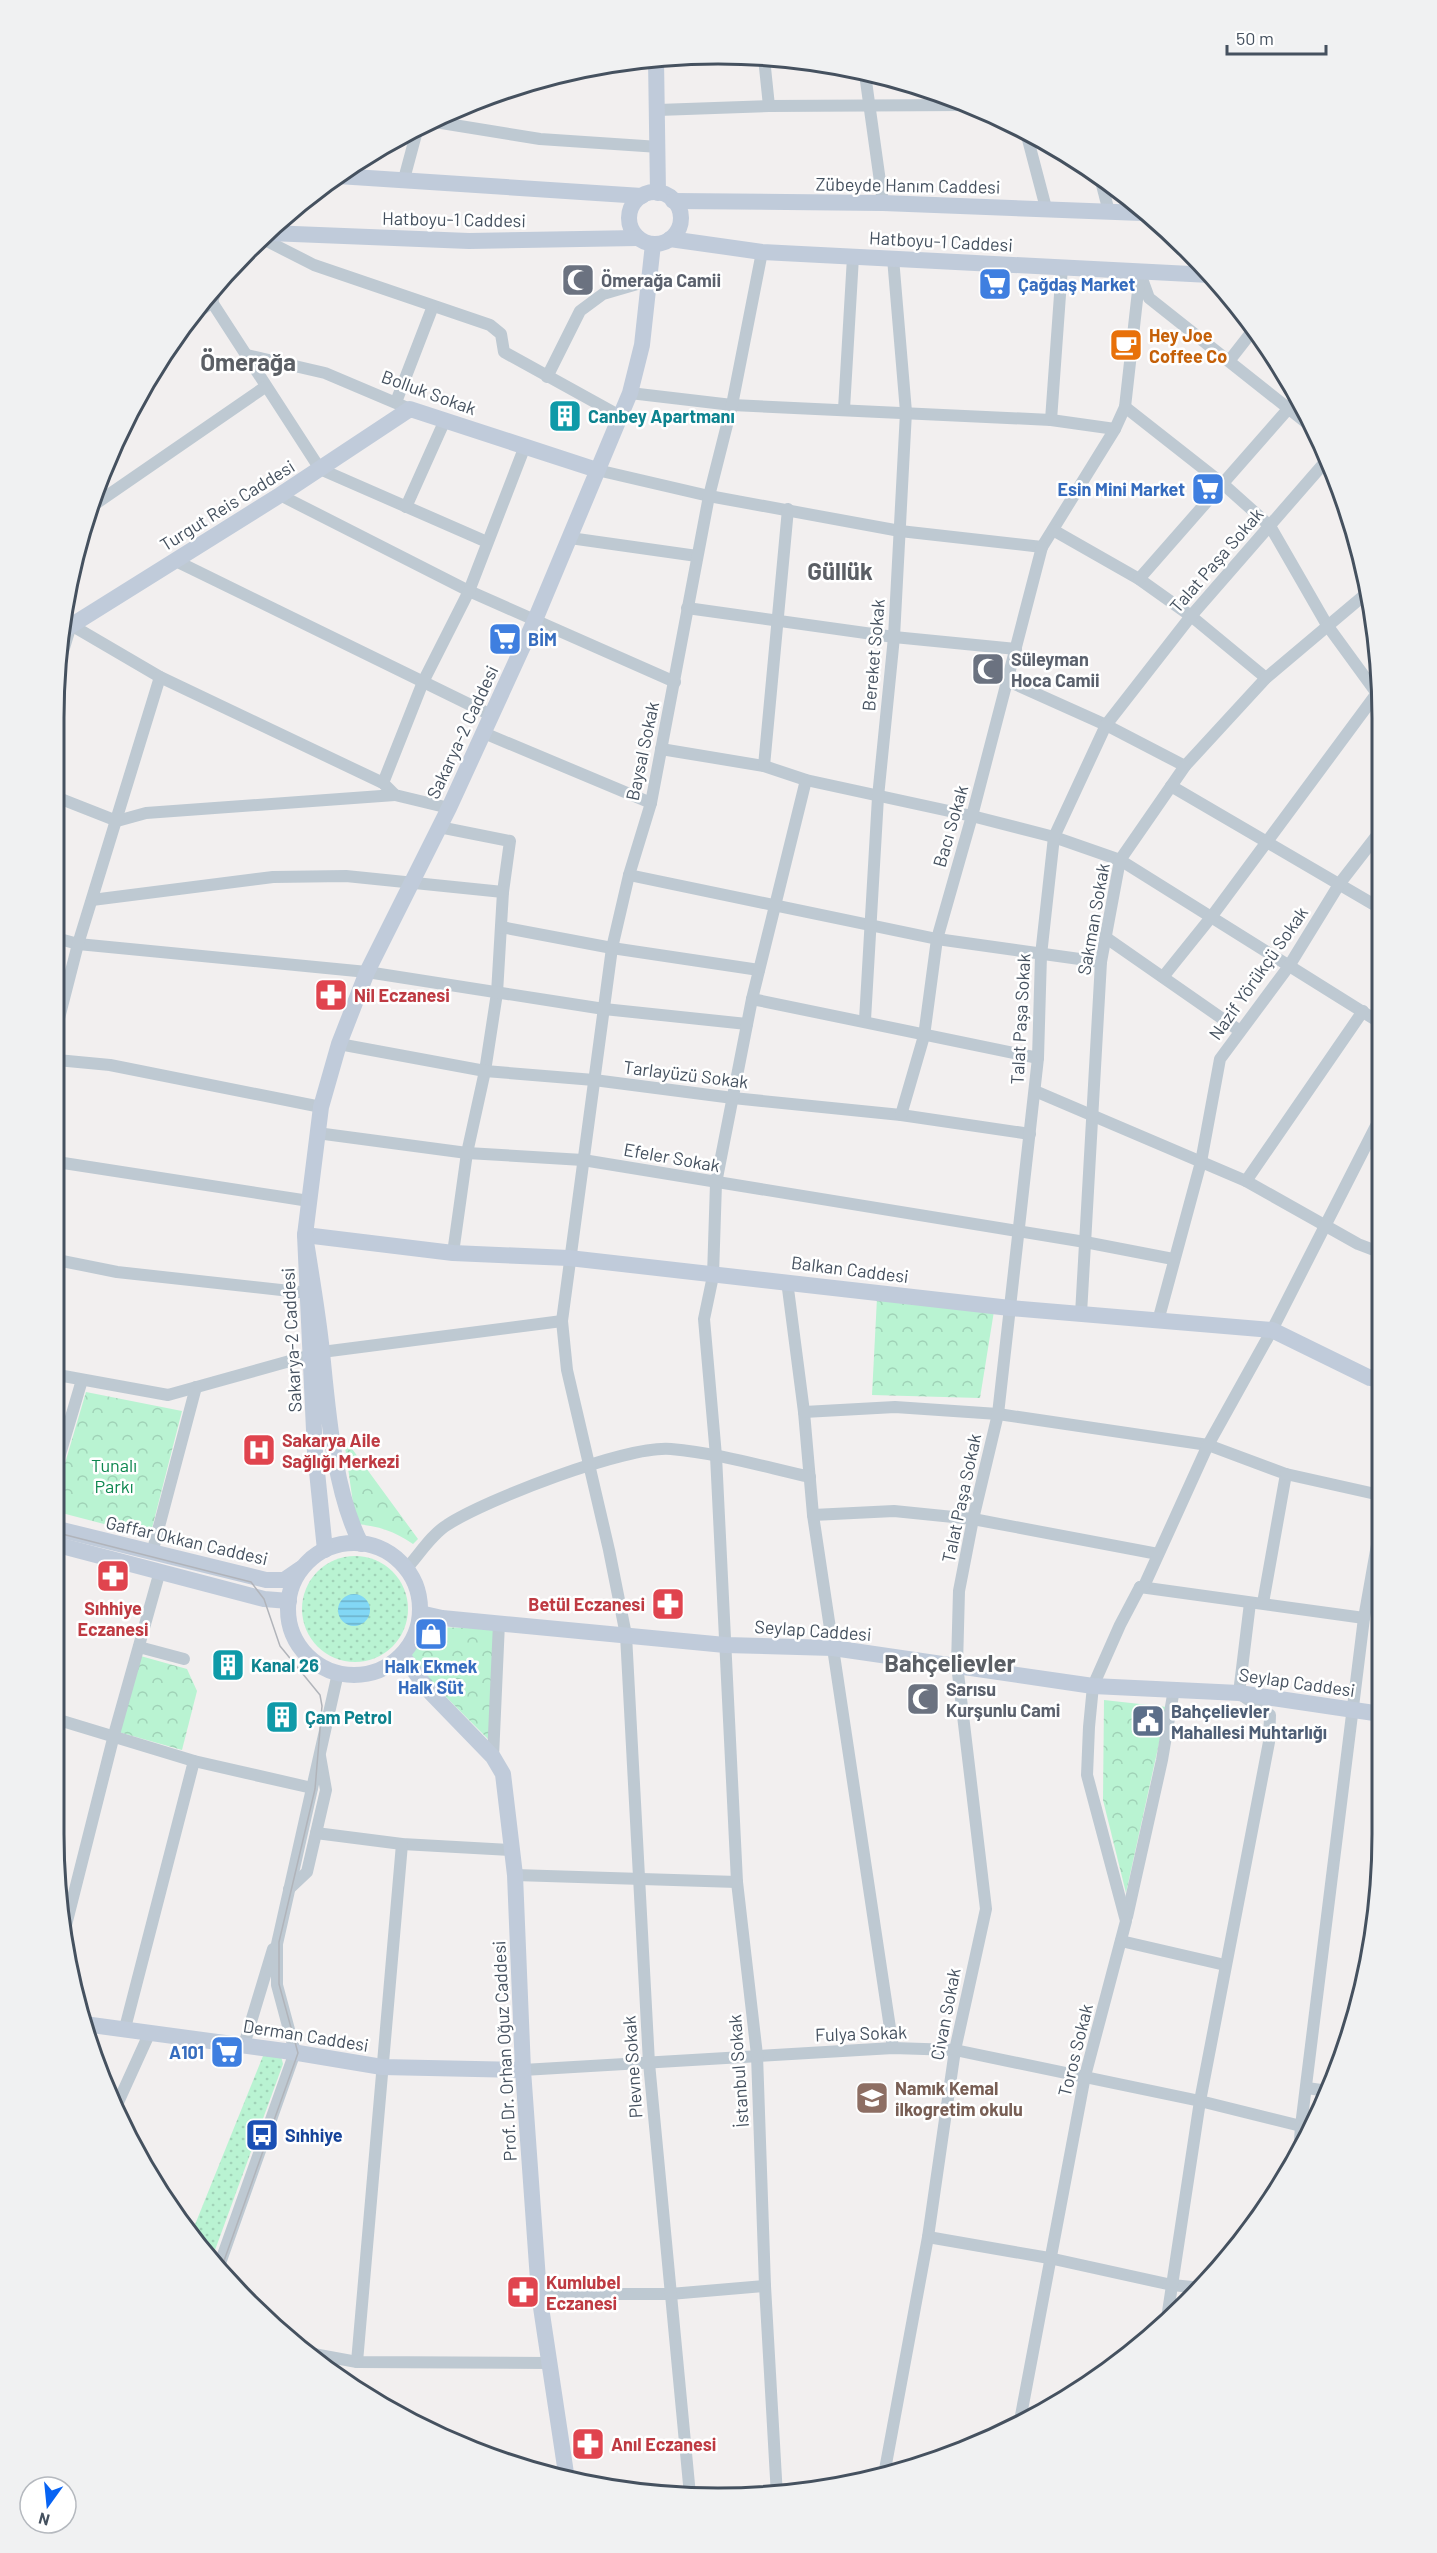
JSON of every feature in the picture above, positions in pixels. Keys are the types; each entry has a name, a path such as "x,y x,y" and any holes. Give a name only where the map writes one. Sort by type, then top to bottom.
{"main road":[{"path":"353,177 650,194 673,201 681,216 680,225 670,239 646,241 633,232 629,216 631,208 650,194 659,147 656,68"},
{"name":"Zübeyde Hanım Caddesi","path":"673,201 883,203 1133,213"},
{"name":"Hatboyu-1 Caddesi","path":"280,233 469,241 646,241"},
{"name":"Hatboyu-1 Caddesi","path":"670,239 762,252 1198,275"},
{"name":"Sakarya-2 Caddesi","path":"316,1353 308,1293 305,1235 321,1107 339,1044 367,972 449,808 535,620 630,393 642,345 651,280 646,241"},
{"name":"Bolluk Sokak","path":"403,405 597,470"},
{"name":"Turgut Reis Caddesi","path":"72,623 176,561 320,469 403,405"},
{"name":"Sakarya-2 Caddesi","path":"305,1235 316,1353 315,1452 325,1550"},
{"name":"Balkan Caddesi","path":"305,1235 453,1253 569,1258 1010,1308 1272,1330 1372,1378"},
{"path":"316,1353 348,1518 361,1544"},
{"name":"Gaffar Okkan Caddesi","path":"64,1531 266,1581 284,1580 303,1567"},
{"path":"342,1544 361,1544 378,1548 394,1556 406,1569 419,1598 420,1613 415,1636 402,1655 388,1666 355,1675 338,1673 318,1665 303,1650 292,1632 288,1612 291,1591 303,1567 325,1550 342,1544"},
{"name":"Gaffar Okkan Caddesi","path":"64,1547 264,1599 289,1601"},
{"name":"Seylap Caddesi","path":"420,1613 442,1618 724,1645 833,1647 1093,1686 1239,1693 1372,1713"},
{"name":"Prof. Dr. Orhan Oğuz Caddesi","path":"402,1655 431,1693 494,1757 503,1774 515,1875 523,2070 539,2294 565,2470"},
{"name":"Derman Caddesi","path":"93,2025 295,2052 382,2067 523,2070"}],"street":[{"path":"765,66 769,106"},
{"path":"866,82 883,203"},
{"path":"658,110 769,106 946,105"},
{"path":"447,124 540,139 659,147"},
{"path":"404,179 415,140"},
{"path":"1029,143 1046,208"},
{"path":"1103,190 1108,212"},
{"path":"270,243 315,265 490,325 501,334 504,352 620,416"},
{"name":"Baysal Sokak","path":"588,1467 567,1370 562,1321 612,948 629,875 651,803 709,496 732,405 762,252"},
{"path":"844,409 853,257"},
{"name":"Bereket Sokak","path":"865,1020 878,797 894,637 906,412 893,258"},
{"path":"1051,420 1062,267"},
{"path":"1140,273 1149,298 1229,361 1291,402"},
{"path":"1140,273 1125,407 1115,429 1053,530 1139,579 1191,616 1266,678"},
{"path":"547,377 580,311 603,294 651,280"},
{"path":"213,304 320,469 487,542"},
{"path":"403,405 433,306"},
{"path":"1229,361 1248,336"},
{"name":"Bolluk Sokak","path":"247,355 325,373 403,405"},
{"path":"102,499 265,387"},
{"path":"630,393 732,405 1051,420 1115,429"},
{"path":"1139,579 1292,405"},
{"path":"1125,407 1223,484 1270,526 1327,625 1371,686"},
{"path":"406,507 446,420"},
{"path":"382,783 423,682 469,591 525,446"},
{"name":"Talat Paşa Sokak","path":"957,1665 959,1591 973,1519 998,1414 1020,1231 1038,1058 1041,955 1054,837 1106,724 1191,616 1322,465"},
{"path":"597,470 709,496 900,531 1042,547"},
{"path":"280,495 469,591 675,682"},
{"path":"764,766 788,509"},
{"name":"Bacı Sokak","path":"901,1115 924,1036 937,939 972,816 1042,547 1053,530"},
{"path":"570,538 697,556"},
{"path":"176,561 491,715"},
{"name":"Sakman Sokak","path":"1081,1314 1101,962 1120,860 1185,766 1266,678 1361,598"},
{"path":"687,608 894,637 1016,649"},
{"path":"71,628 160,677 382,783 395,795"},
{"path":"64,989 160,677"},
{"path":"1008,681 1106,724 1185,766"},
{"path":"1163,977 1212,916 1372,701"},
{"path":"484,732 651,803"},
{"path":"661,749 764,766 806,780 972,816 1054,837 1120,860 1372,1017"},
{"name":"İstanbul Sokak","path":"776,2486 765,2286 757,2055 737,1882 716,1456 704,1319 712,1276 716,1183 752,999 806,780"},
{"path":"1171,786 1372,903"},
{"path":"64,800 117,821 146,813 395,795 449,808"},
{"path":"439,827 510,841 503,892 497,993 485,1071 467,1153 453,1253"},
{"name":"Nazif Yörükçü Sokak","path":"1158,1321 1201,1162 1220,1059 1288,966 1340,883 1372,842"},
{"path":"629,875 937,939 1101,962"},
{"path":"92,900 273,877 346,876 410,885 503,892"},
{"path":"501,927 612,948 759,970"},
{"path":"1105,938 1240,1031"},
{"path":"64,940 78,944 367,972 604,1009 747,1024"},
{"path":"752,999 865,1020 924,1036 1038,1058"},
{"path":"1246,1181 1363,1011"},
{"name":"Tarlayüzü Sokak","path":"339,1044 485,1071 594,1080 733,1098 901,1115 1030,1134"},
{"path":"64,1061 110,1065 321,1107"},
{"path":"1035,1092 1246,1181 1358,1244 1372,1249"},
{"name":"Efeler Sokak","path":"317,1133 467,1153 583,1160 1020,1231 1173,1259"},
{"path":"1093,1686 1120,1625 1140,1587 1144,1586 1208,1445 1272,1330 1372,1140"},
{"path":"64,1163 309,1201"},
{"path":"64,1261 117,1272 308,1293"},
{"path":"787,1281 804,1412 813,1515 893,2048"},
{"path":"64,1376 168,1395 316,1353 562,1321"},
{"path":"64,1441 82,1380"},
{"path":"152,1553 196,1387"},
{"path":"804,1412 895,1407 998,1414 1208,1445 1286,1474 1372,1493"},
{"path":"406,1569 444,1526 486,1503 588,1467 648,1449 670,1449 716,1456 810,1477"},
{"name":"Plevne Sokak","path":"588,1467 609,1550 626,1635 649,2063 689,2487"},
{"path":"1168,2309 1200,2101 1269,1742 1270,1715 1239,1693 1256,1603 1286,1474"},
{"path":"813,1515 894,1511 973,1519 1158,1554"},
{"path":"69,1912 114,1737 160,1571"},
{"path":"1301,2132 1355,1710 1364,1618 1372,1585"},
{"path":"1140,1587 1364,1618"},
{"path":"494,1757 499,1623"},
{"path":"139,1647 184,1659"},
{"name":"Civan Sokak","path":"886,2467 928,2237 955,2050 986,1909 957,1665"},
{"path":"244,2045 277,1944 338,1673"},
{"name":"Toros Sokak","path":"1021,2414 1085,2076 1126,1921 1087,1775 1093,1686"},
{"path":"1126,1921 1162,1761 1174,1689"},
{"path":"64,1722 194,1761 312,1788"},
{"path":"289,1889 307,1872 326,1790 320,1755"},
{"path":"125,2028 194,1761"},
{"path":"316,1833 402,1844 511,1850"},
{"path":"357,2362 402,1844"},
{"path":"515,1875 737,1882"},
{"path":"1121,1941 1225,1965"},
{"path":"221,2259 295,2052 277,1985 277,1944"},
{"path":"120,2098 150,2032"},
{"name":"Fulya Sokak","path":"523,2070 893,2048 955,2050 1200,2101 1301,2126"},
{"path":"1307,2088 1321,2090"},
{"path":"928,2237 1049,2258 1172,2285 1190,2287"},
{"path":"539,2294 670,2294 765,2286"},
{"path":"324,2356 357,2362 549,2363"}],"green space":[{"path":"877,1298 994,1311 980,1398 872,1395"},
{"name":"Tunalı Parkı","path":"86,1392 182,1411 150,1536 64,1514 64,1467"},
{"path":"350,1446 418,1539 413,1544 386,1530 356,1524 345,1447"},
{"path":"355,1556 375,1560 392,1572 404,1589 408,1609 404,1629 392,1646 375,1658 355,1662 335,1658 318,1646 306,1629 302,1609 306,1589 318,1572 335,1560"},
{"path":"420,1627 495,1628 491,1742 407,1658"},
{"path":"137,1655 187,1669 197,1691 182,1750 115,1731"},
{"path":"1104,1700 1167,1707 1126,1893 1103,1800"},
{"path":"265,2051 281,2056 283,2064 215,2251 195,2225"}],"water":[{"path":"354,1594 365,1599 370,1610 365,1621 354,1626 343,1621 338,1610 343,1599"}],"tram line":[{"path":"64,1535 251,1582 264,1599 280,1646 320,1695 322,1706 315,1789 279,1942 279,1984 298,2053 224,2262"}],"place":[{"name":"Ömerağa Camii","path":"578,280"},
{"name":"Çağdaş Market","path":"995,284"},
{"name":"Hey Joe Coffee Co","path":"1126,345"},
{"name":"Canbey Apartmanı","path":"565,416"},
{"name":"Esin Mini Market","path":"1208,489"},
{"name":"BİM","path":"505,639"},
{"name":"Süleyman Hoca Camii","path":"988,669"},
{"name":"Nil Eczanesi","path":"331,995"},
{"name":"Sakarya Aile Sağlığı Merkezi","path":"259,1450"},
{"name":"Sıhhiye Eczanesi","path":"113,1576"},
{"name":"Betül Eczanesi","path":"668,1604"},
{"name":"Halk Ekmek Halk Süt","path":"431,1634"},
{"name":"Kanal 26","path":"228,1665"},
{"name":"Sarısu Kurşunlu Cami","path":"923,1699"},
{"name":"Çam Petrol","path":"282,1717"},
{"name":"Bahçelievler Mahallesi Muhtarlığı","path":"1148,1721"},
{"name":"A101","path":"227,2052"},
{"name":"Namık Kemal ilkogretim okulu","path":"872,2098"},
{"name":"Sıhhiye","path":"262,2135"},
{"name":"Kumlubel Eczanesi","path":"523,2292"},
{"name":"Anıl Eczanesi","path":"588,2444"}],"district":[{"name":"Ömerağa","path":"248,361"},
{"name":"Güllük","path":"840,570"},
{"name":"Bahçelievler","path":"950,1662"}]}
